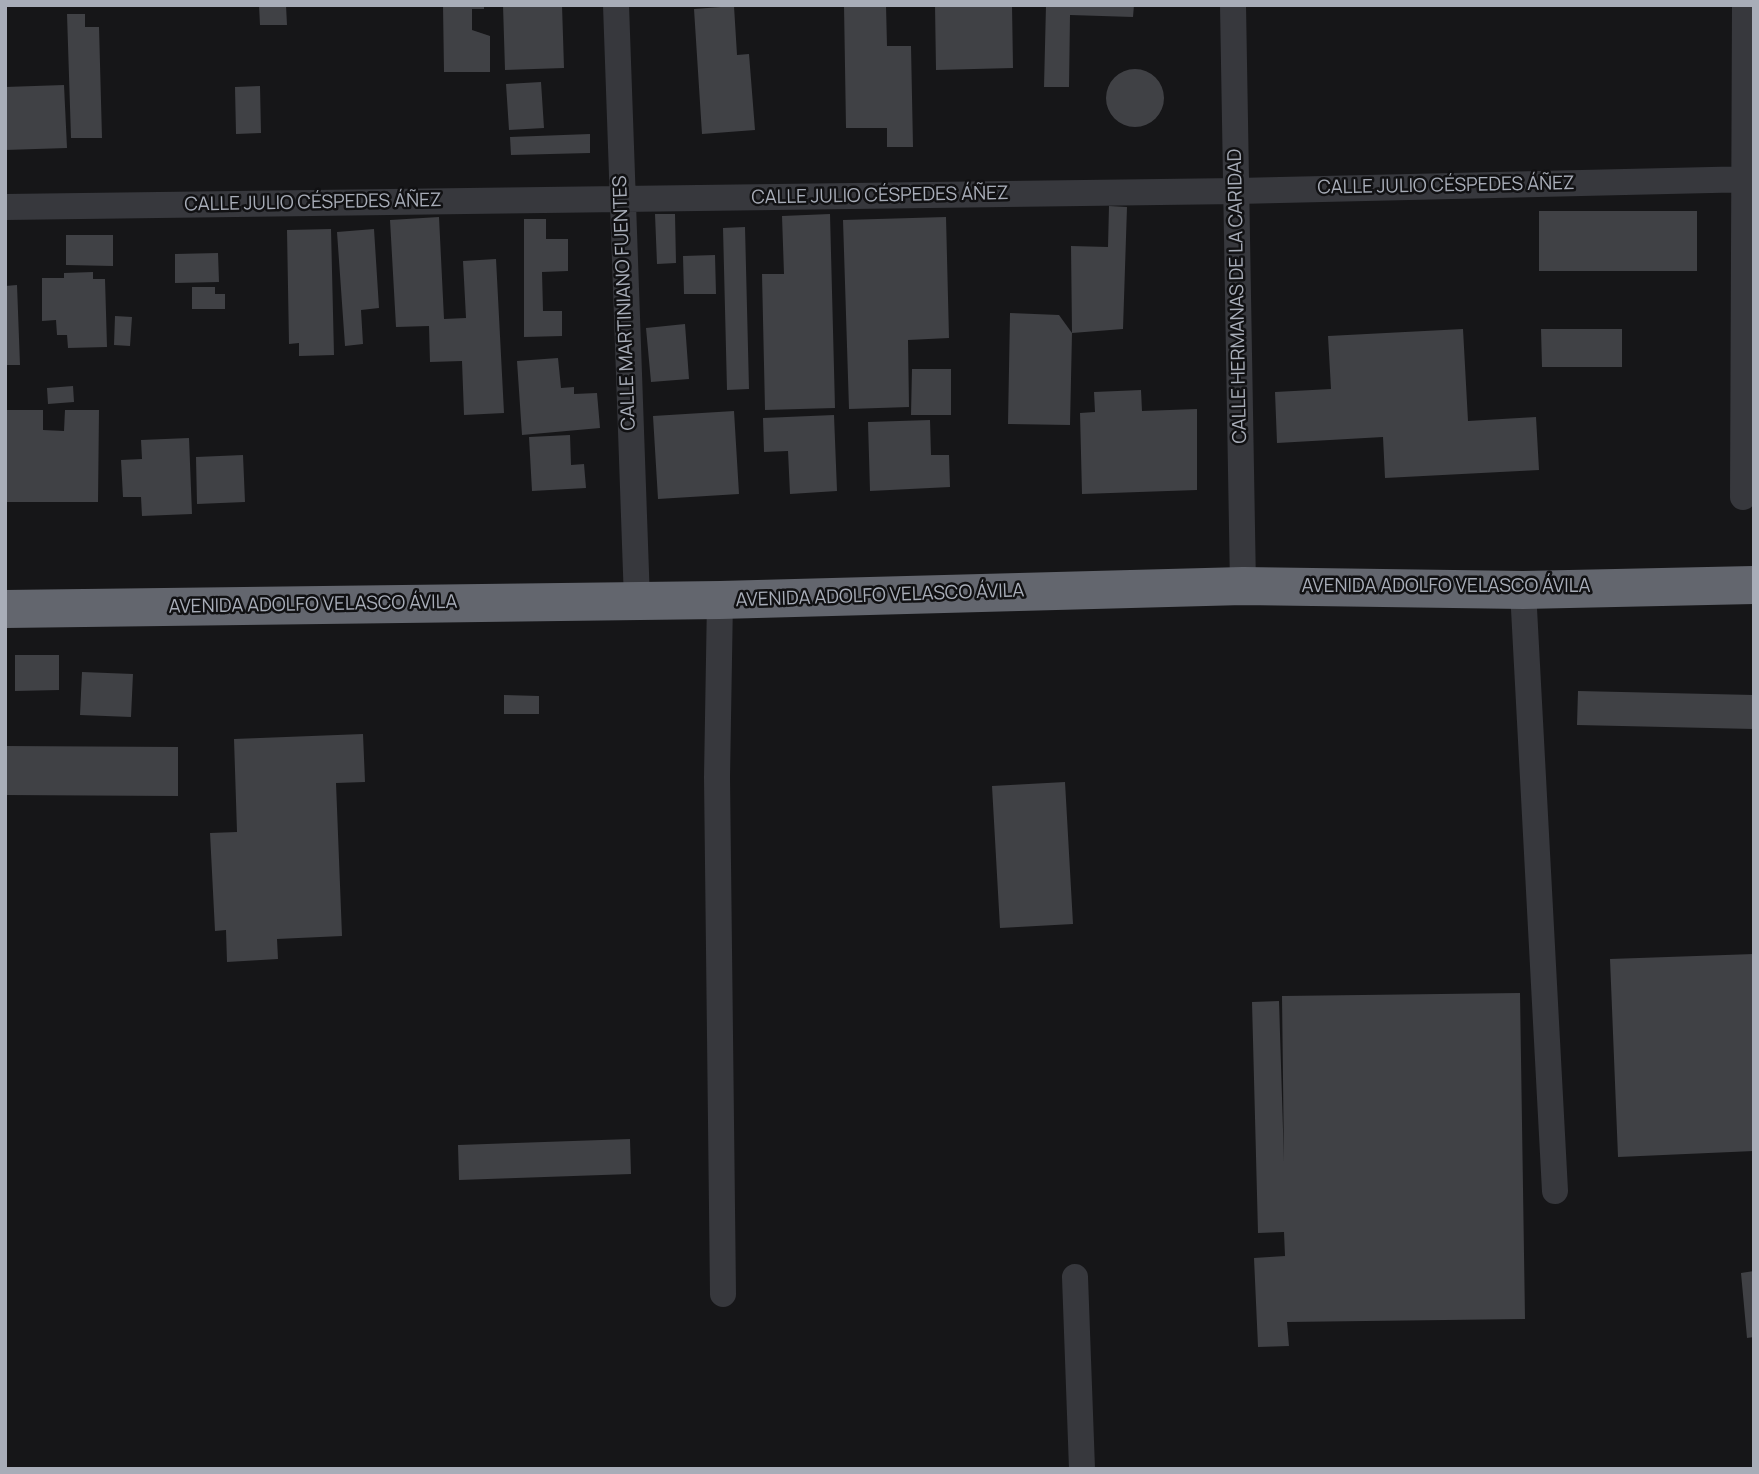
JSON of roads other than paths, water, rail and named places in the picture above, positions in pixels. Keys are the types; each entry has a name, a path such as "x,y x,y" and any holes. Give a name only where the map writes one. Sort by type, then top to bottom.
{"highway":[{"name":"AVENIDA ADOLFO VELASCO ÁVILA","path":"5,609 720,600 1243,586 1523,590 1754,585"}],"street":[{"name":"CALLE MARTINIANO FUENTES","path":"616,5 637,601"},
{"name":"CALLE HERMANAS DE LA CARIDAD","path":"1233,5 1243,586"},
{"path":"1743,497 1749,179 1745,5"},
{"name":"CALLE JULIO CÉSPEDES ÁÑEZ","path":"5,207 1237,191 1749,179"},
{"path":"1523,590 1555,1191"},
{"path":"720,600 717,804 723,1294"},
{"path":"1075,1277 1082,1469"}]}
